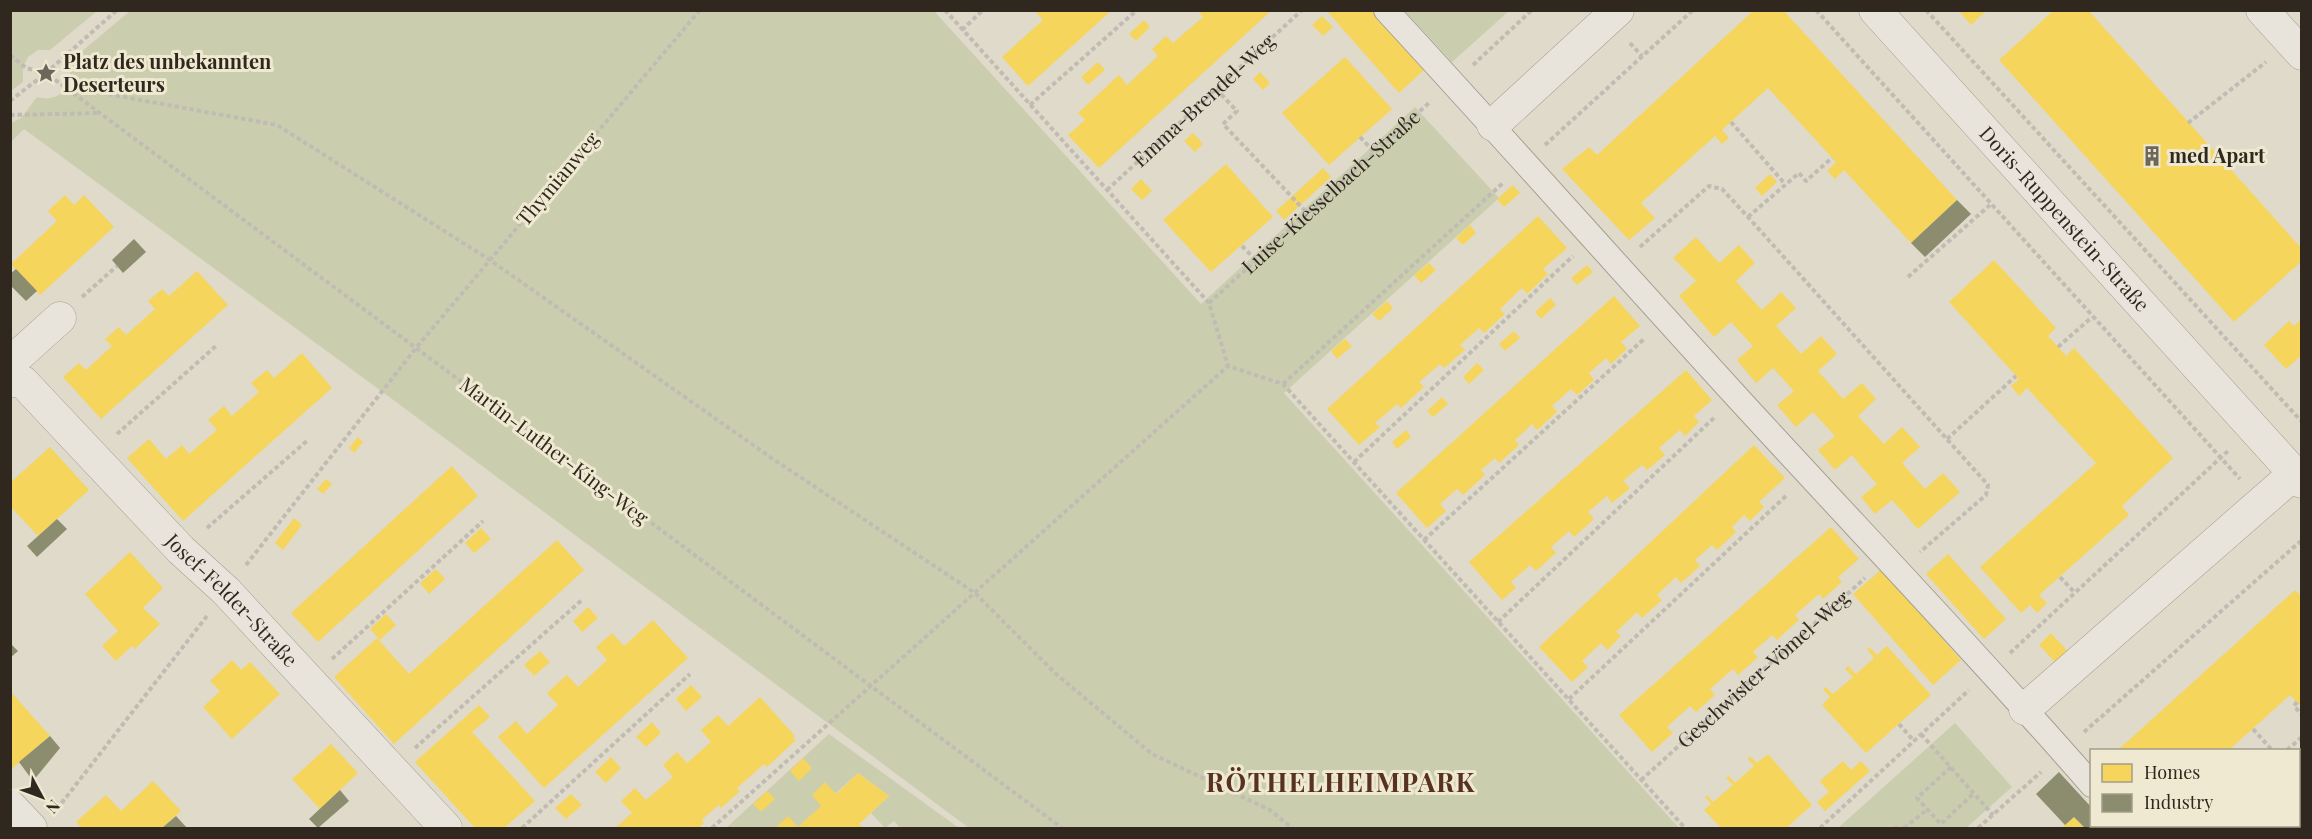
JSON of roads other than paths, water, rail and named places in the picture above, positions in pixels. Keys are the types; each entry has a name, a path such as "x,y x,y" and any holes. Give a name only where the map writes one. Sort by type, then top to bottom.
{"street":[{"path":"1386,10 1493,125 1736,396 2025,709 2090,784"},
{"path":"1493,125 1618,10"},
{"name":"Doris-Ruppenstein-Straße","path":"1875,10 2298,478 2261,503 2025,709"},
{"path":"2262,10 2295,47"},
{"path":"10,363 60,318"},
{"name":"Josef-Felder-Straße","path":"10,381 23,382 181,550 226,591 446,828"},
{"path":"10,806 31,828"}],"place":[{"name":"Platz des unbekannten Deserteurs","path":"46,73"},
{"name":"med Apart","path":"2152,156"}],"district":[{"name":"RÖTHELHEIMPARK","path":"1341,783"}]}
